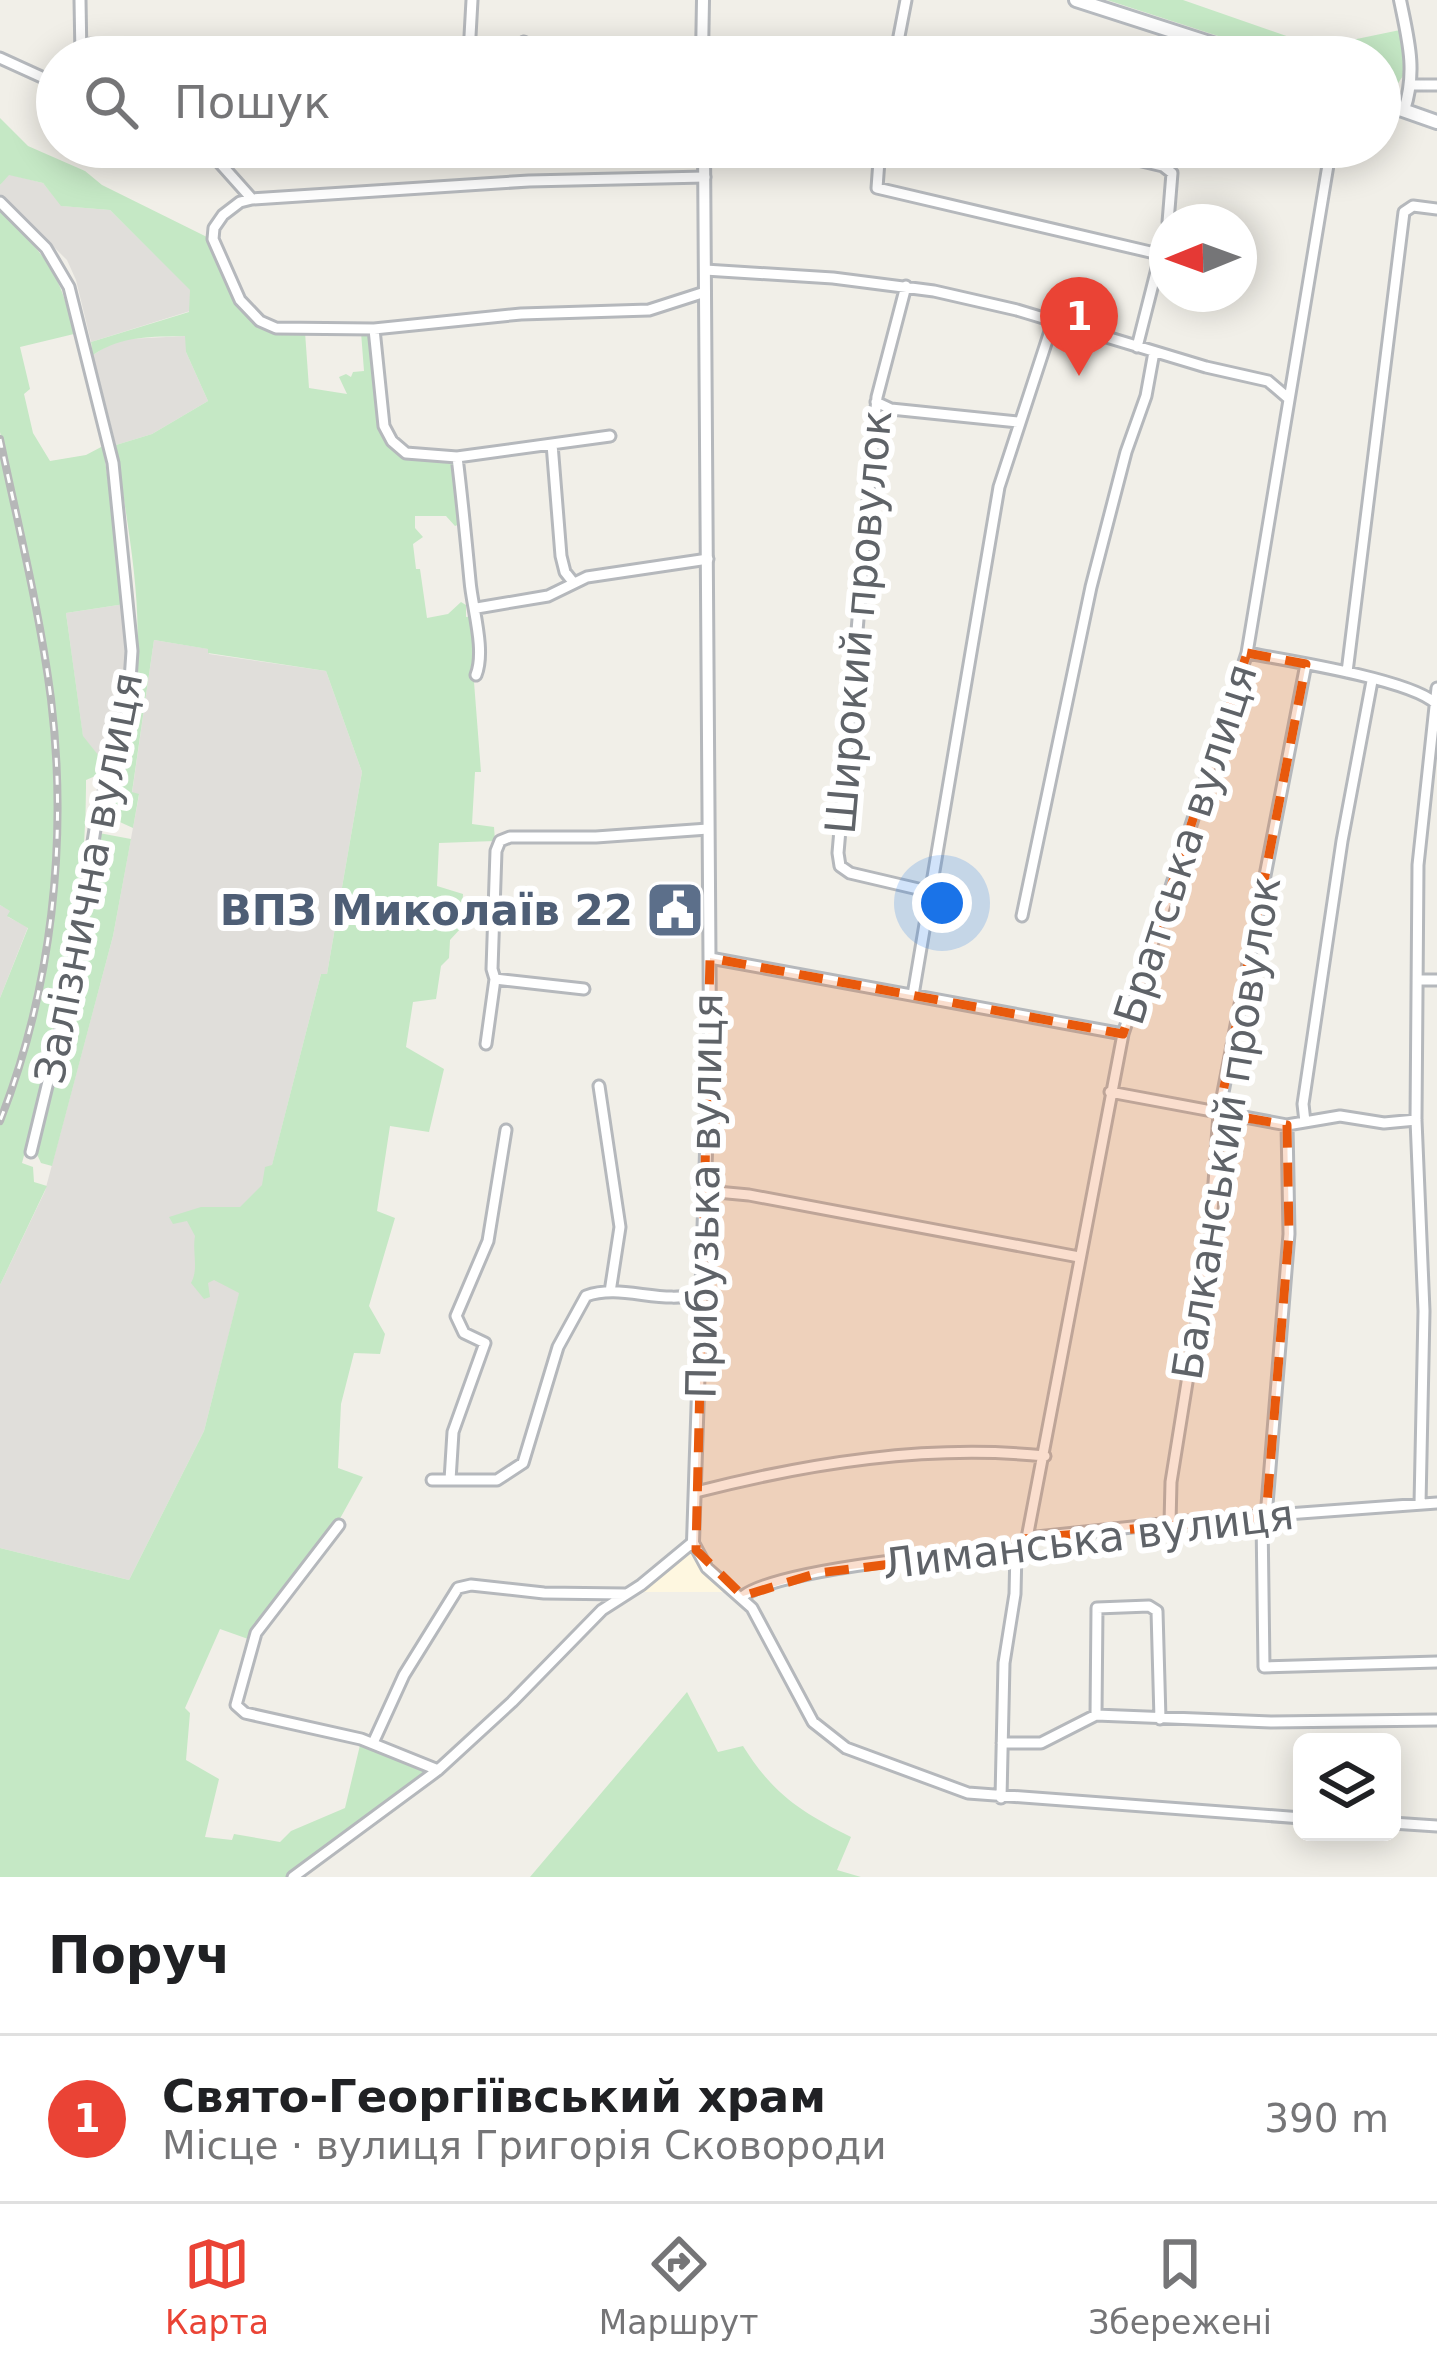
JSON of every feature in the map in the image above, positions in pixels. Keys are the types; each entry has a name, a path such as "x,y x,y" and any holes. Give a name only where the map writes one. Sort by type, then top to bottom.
{"main road":[{"path":"1076,0 1188,36"},
{"path":"1401,109 1432,119"}],"street":[{"path":"80,0 81,36"},
{"path":"470,36 472,0"},
{"path":"702,36 703,0"},
{"path":"899,36 906,0"},
{"path":"1400,0 1413,67 1404,110"},
{"path":"0,58 36,74"},
{"path":"1412,85 1437,85"},
{"path":"224,168 251,199"},
{"name":"Прибузька вулиця","path":"693,1542 710,958 705,168"},
{"path":"877,168 877,188 1149,252"},
{"path":"1166,168 1172,173 1171,204"},
{"name":"Братська вулиця","path":"1027,1538 1124,1034 1247,653 1327,168"},
{"path":"705,177 530,181 251,199 224,215 213,233 222,264 251,313 268,326 284,330 374,329 504,316 649,310 705,292"},
{"name":"Залізнична вулиця","path":"0,202 46,248 69,287 113,463 132,651 120,750 96,824 68,999 31,1152"},
{"path":"1347,671 1400,232 1404,212 1412,206 1437,209"},
{"path":"705,270 906,286 976,300 1268,381 1288,398"},
{"name":"Широкий провулок","path":"906,286 876,402 839,861 844,871 931,892"},
{"path":"1137,347 1149,305"},
{"path":"913,995 999,487 1053,322"},
{"path":"374,329 382,420 388,437 413,455 457,457 610,436"},
{"path":"1022,916 1091,587 1126,452 1146,397 1154,352"},
{"path":"1268,381 1293,370"},
{"path":"876,402 891,410 1018,422"},
{"path":"552,445 561,556 573,582"},
{"path":"457,457 477,608 480,663 476,675"},
{"path":"477,608 548,596 573,582 708,559"},
{"path":"1247,653 1347,671 1426,694 1436,704"},
{"name":"Балканський провулок","path":"1170,1523 1172,1482 1210,1239 1219,1113 1306,664"},
{"path":"1305,1122 1303,1104 1324,962 1372,681"},
{"path":"1420,1504 1424,1311 1416,1120 1418,865 1437,688"},
{"path":"486,1044 495,979 496,851 504,838 708,829"},
{"path":"710,958 1124,1034"},
{"path":"495,979 584,989"},
{"path":"1418,980 1437,980"},
{"path":"598,1086 620,1227 610,1292"},
{"path":"1110,1092 1287,1126 1340,1116 1384,1123 1416,1120"},
{"path":"1287,1126 1289,1234 1264,1517 1264,1667 1437,1662"},
{"path":"450,1480 453,1432 485,1343 464,1333 456,1316 488,1241 506,1130"},
{"path":"706,1191 1078,1257"},
{"path":"432,1480 496,1480 523,1463 558,1347 576,1309 590,1294 669,1300 702,1294"},
{"path":"696,1492 833,1462 1004,1452 1045,1456"},
{"name":"Лиманська вулиця","path":"743,1596 761,1586 818,1573 1016,1549 1027,1538 1437,1503"},
{"path":"339,1525 256,1633 236,1705 245,1713 373,1743 438,1770"},
{"path":"293,1877 438,1770 587,1624 693,1542 707,1568 743,1596 821,1731 846,1748 926,1780 1000,1798 1293,1817"},
{"path":"1000,1798 1004,1663 1016,1594 1016,1549"},
{"path":"373,1743 404,1676 460,1586 625,1594"},
{"path":"1096,1715 1096,1608 1149,1606 1157,1611 1160,1719"},
{"path":"1002,1743 1041,1743 1096,1715 1437,1720"},
{"path":"1401,1824 1437,1826"}],"highlighted area":[{"path":"1247,653 1306,664 1219,1113 1287,1125 1289,1234 1266,1517 1023,1539 1016,1549 818,1573 743,1596 696,1550 710,958 1123,1034"}],"shaded area":[{"path":"8,174 43,183 62,206 110,210 190,289 190,311 91,342 67,260 0,194"},
{"path":"186,336 186,352 208,401 152,434 116,445 93,355 128,339"},
{"path":"125,604 128,652 123,709 107,766 83,737 66,613"},
{"path":"154,640 209,649 209,654 326,671 362,772 327,974 321,974 204,1431 129,1580 0,1548 0,1285 45,1191 113,936 139,795 132,793"},
{"path":"0,905 11,911 8,917 28,927 0,998"},
{"path":"691,1547 732,1592 633,1592"}],"green space":[{"path":"1107,0 1183,0 1286,36 1218,36"},
{"path":"1401,37 1406,71 1401,79"},
{"path":"0,118 36,150 36,168 78,168 102,185 211,239 230,287 267,328 305,332 309,388 347,394 339,377 364,371 361,332 371,337 382,426 395,447 456,462 460,524 455,526 446,516 415,516 415,528 423,537 413,544 427,618 448,614 461,602 466,605 466,617 474,616 481,772 475,772 472,824 494,827 495,841 439,843 437,886 463,894 461,928 450,940 436,999 413,1002 406,1047 444,1069 429,1132 390,1126 377,1211 395,1218 369,1306 385,1334 380,1354 354,1353 341,1404 338,1468 363,1477 337,1524 251,1640 220,1629 185,1708 190,1713 186,1760 219,1779 205,1837 232,1840 234,1834 280,1842 291,1831 345,1808 361,1741 428,1772 289,1877 0,1877 0,1548 129,1580 204,1431 239,1293 214,1280 208,1283 210,1297 204,1299 191,1283 195,1236 187,1221 173,1224 169,1217 201,1207 240,1207 262,1185 265,1167 272,1165 321,974 327,974 362,772 326,671 154,640 132,792 139,794 133,828 111,818 111,801 132,732 138,630 116,445 152,434 208,401 186,352 185,336 126,340 93,355 91,342 189,312 190,290 110,210 61,206 43,183 9,175 0,185"},
{"path":"0,210 49,265 74,334 20,347 30,389 24,394 33,433 50,461 86,455 103,446 125,604 66,613 83,736 107,766 86,780 75,925 22,1163 33,1167 34,1182 47,1186 0,1285 0,998 28,928 7,916 10,911 0,905 0,447 30,576 0,432"},
{"path":"99,833 131,839 113,936 52,1166 41,1163 35,1150 73,1000"},
{"path":"687,1692 718,1752 743,1746 789,1800 851,1837 837,1870 861,1877 530,1877"}],"railway":[{"path":"0,439 46,666 58,806 43,967 18,1071 0,1121"}],"place":[{"name":"Свято-Георгіївський храм","path":"1079,376"},
{"name":"ВПЗ Миколаїв 22","path":"675,910"}]}
